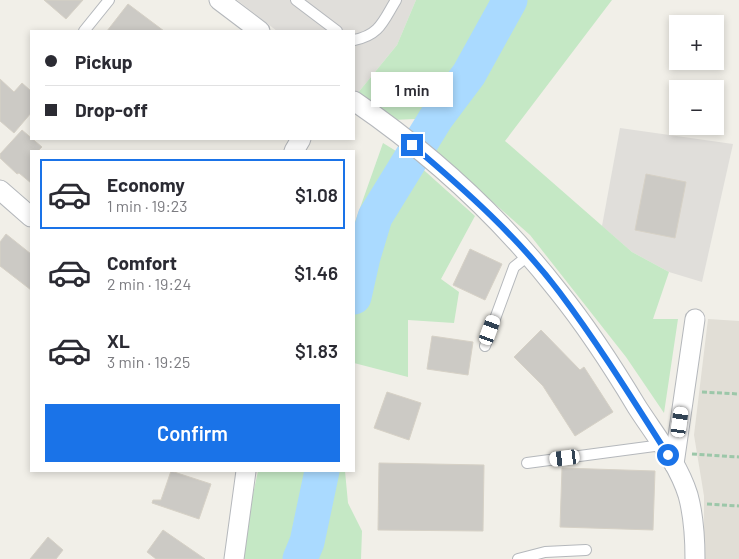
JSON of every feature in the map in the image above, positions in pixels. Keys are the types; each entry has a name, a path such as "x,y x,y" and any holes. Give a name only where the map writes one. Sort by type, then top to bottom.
{"street":[{"path":"219,0 259,30"},
{"path":"355,102 387,124 481,206 529,256 560,292 611,364 670,454 687,494 695,523 695,559"},
{"path":"0,190 30,216"},
{"path":"670,454 685,392 696,319"},
{"path":"234,559 246,472"}],"lane":[{"path":"85,30 109,0"},
{"path":"296,0 336,30"},
{"path":"355,40 368,37 377,30 396,0"},
{"path":"485,346 514,267 529,256"},
{"path":"527,463 670,454"},
{"path":"518,559 545,552 586,550"}],"path":[{"path":"685,392 739,394"},
{"path":"670,454 739,457"},
{"path":"689,502 739,506"}],"shaded area":[{"path":"237,0 416,0 397,45 357,94 355,93 355,30 276,30"},
{"path":"620,128 733,144 702,282 669,272 632,252 602,226"},
{"path":"708,319 739,321 739,559 704,559 704,496 694,435"}],"green space":[{"path":"416,0 612,0 505,141 632,252 669,272 653,319 678,319 664,413 626,357 530,235 437,153 436,118 393,120 357,94 397,45"},
{"path":"383,143 417,164 475,216 441,279 459,292 454,323 408,320 408,377 355,363 355,222"},
{"path":"258,472 345,472 348,503 362,531 361,559 239,559"}],"building":[{"path":"44,0 83,0 66,19"},
{"path":"128,4 163,30 108,30"},
{"path":"0,79 14,92 22,83 30,90 30,114 14,133 0,121"},
{"path":"22,130 30,137 30,140 34,140 42,147 39,150 30,150 30,182 19,173 17,174 0,158 0,154"},
{"path":"646,174 686,182 675,238 635,230"},
{"path":"6,234 30,253 30,289 0,266 0,242"},
{"path":"470,249 502,264 485,300 453,285"},
{"path":"541,330 580,370 584,367 613,412 575,436 543,386 514,357"},
{"path":"432,336 473,342 468,375 427,369"},
{"path":"387,392 421,403 409,440 374,428"},
{"path":"379,463 484,465 483,531 378,530"},
{"path":"562,468 655,471 653,530 560,527"},
{"path":"171,472 211,484 199,519 152,503 153,500 161,500"},
{"path":"163,530 205,559 156,559 147,552"},
{"path":"48,537 63,550 56,559 30,559"}],"waterway":[{"path":"355,293 375,217 436,118 469,74 510,0"},
{"path":"300,559 307,542 322,472"}],"route":[{"path":"412,145 481,206 529,256 560,292 611,364 668,455"}]}
